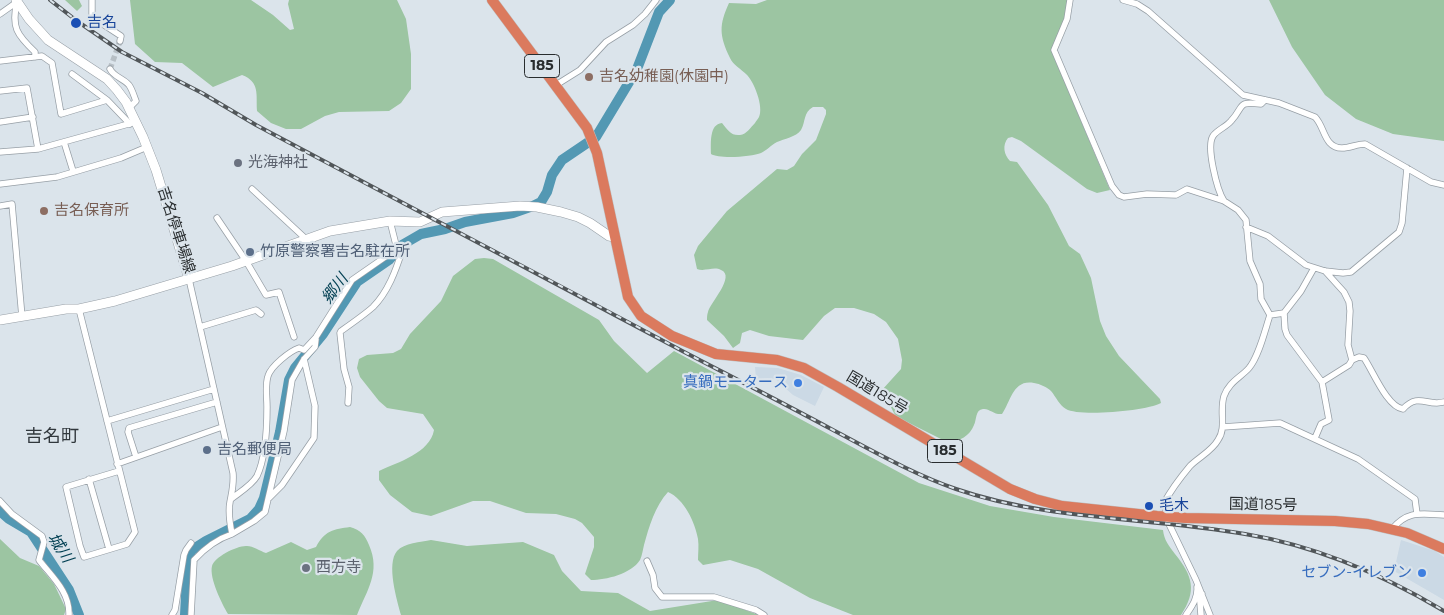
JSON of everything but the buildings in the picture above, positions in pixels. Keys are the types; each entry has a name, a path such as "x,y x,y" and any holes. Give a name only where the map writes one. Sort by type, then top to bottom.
{"highway":[{"name":"国道185号","path":"492,0 582,119 590,133 625,288 631,302 641,316 672,336 716,354 777,360 804,368 1023,495 1062,506 1167,517 1368,524 1407,533 1444,549"}],"main road":[{"name":"吉名停車場線","path":"17,1 29,19 48,40 112,84 129,108 133,123 147,147 159,179 190,279 336,230 390,221 420,222 442,212 534,207 578,217 590,222 609,236 614,237"},
{"path":"0,320 66,309 79,310 190,279"}],"street":[{"path":"92,0 92,16 121,36 120,41"},
{"path":"556,85 580,70 606,42 633,26 656,0"},
{"path":"1070,0 1067,19 1054,50 1112,186 1119,195 1124,197 1147,194 1176,194 1187,189 1224,201 1238,210 1246,220 1250,261 1260,284 1260,299 1270,315"},
{"path":"1123,0 1137,4 1148,11 1243,95 1279,103 1315,117 1319,121 1327,141 1332,146 1345,148 1365,144 1431,182 1444,185"},
{"path":"0,14 17,1"},
{"path":"17,1 14,22 20,37 35,52 35,57"},
{"path":"0,61 42,56 52,63 61,114 107,100"},
{"path":"110,69 112,73 128,84 134,95 136,101 129,108"},
{"path":"72,74 107,100 133,123"},
{"path":"0,91 27,88 38,149"},
{"path":"1224,201 1217,184 1210,147 1211,139 1231,122 1242,105 1248,103 1261,104 1265,100"},
{"path":"0,122 32,117"},
{"path":"0,152 38,149 133,123"},
{"path":"64,142 73,172"},
{"path":"0,184 73,172 121,158 147,147"},
{"path":"1246,227 1268,236 1306,265 1325,271 1352,272 1399,232 1402,223 1407,168"},
{"path":"252,188 306,239"},
{"path":"0,206 12,204 22,317"},
{"path":"217,218 266,295 279,292 294,337"},
{"path":"348,403 350,387 344,369 341,331 372,308 398,266 402,250 398,247 390,221"},
{"path":"193,559 221,538 254,522 265,512 284,431 292,380 352,280 398,247"},
{"path":"1270,315 1284,313 1301,291 1314,268"},
{"path":"1325,271 1344,292 1349,302 1348,345 1352,360"},
{"path":"190,279 233,473 234,487 230,500 231,534"},
{"path":"79,310 136,532 127,544 84,556 66,486 119,471"},
{"path":"200,327 256,310 261,314"},
{"path":"1284,313 1287,335 1322,382 1329,420 1321,424 1315,438"},
{"path":"1210,615 1167,517 1164,504 1190,466 1220,439 1224,427 1221,410 1227,390 1232,382 1253,361 1270,315"},
{"path":"230,500 253,481 258,472 266,439 268,375 271,370 294,350 299,348 304,350 316,340"},
{"path":"1322,382 1359,357 1364,358 1383,391 1397,408 1404,408 1410,402 1416,400 1439,404 1444,402"},
{"path":"269,498 282,485 314,438 315,406 304,359"},
{"path":"107,421 214,389"},
{"path":"136,457 128,432 129,428 217,402"},
{"path":"1224,427 1280,422 1358,459 1415,499 1417,514"},
{"path":"117,464 222,427"},
{"path":"89,479 108,549"},
{"path":"0,501 12,514 42,536 44,542 39,560 62,588 70,606 69,615"},
{"path":"1392,529 1401,518 1417,514 1444,515"},
{"path":"172,615 176,610 180,575 191,543"},
{"path":"187,551 193,559 191,615"},
{"path":"647,561 653,575 655,588 662,597 714,597 756,610 764,615"},
{"path":"1186,615 1194,602 1197,592 1196,580"},
{"path":"1201,615 1200,602 1202,594"}],"shaded area":[{"name":"真鍋モータース","path":"755,367 778,368 801,375 824,387 815,406 793,395 775,379 756,380"},
{"path":"1401,540 1435,551 1444,557 1444,600 1394,571"}],"green space":[{"path":"65,0 79,0 82,6 77,11"},
{"path":"130,0 251,0 273,15 290,30 294,29 288,4 289,0 397,0 406,19 411,54 411,89 401,103 389,111 339,112 325,116 301,129 286,129 271,123 257,111 256,89 248,78 242,75 213,87 182,63 155,62 135,44"},
{"path":"767,0 1069,0 1069,7 1055,59 1110,190 1097,193 1087,189 1021,141 1012,137 1006,141 1005,153 1010,161 1017,162 1048,205 1069,246 1080,254 1091,278 1100,321 1106,336 1119,356 1160,399 1161,403 1113,412 1084,413 1064,408 1048,388 1036,383 1021,384 1014,392 1002,414 985,409 980,410 970,432 960,439 949,443 897,417 894,413 882,390 901,369 902,360 898,339 886,322 874,314 854,308 835,308 824,316 803,340 769,336 750,330 742,333 740,343 733,348 724,336 707,320 707,314 724,284 725,273 718,269 697,269 694,255 698,246 727,211 777,169 787,170 794,166 802,154 816,140 826,114 826,110 823,107 813,107 805,117 803,127 799,132 777,142 761,153 735,157 720,157 711,154 712,135 718,124 722,123 734,135 742,134 755,123 760,113 759,101 752,82 735,65 726,50 722,36 723,18 729,3 756,4"},
{"path":"1269,0 1444,0 1444,141 1393,134 1356,119 1325,95 1292,47"},
{"path":"475,259 493,259 599,320 614,341 647,373 674,351 919,483 990,506 1054,517 1163,530 1167,543 1186,569 1189,577 1191,591 1186,606 1181,615 853,615 810,598 758,569 730,560 703,565 698,560 698,539 688,512 674,495 668,492 659,504 653,517 640,560 636,565 611,577 597,580 591,580 585,574 594,547 594,537 582,523 575,519 556,514 526,513 490,501 473,501 431,516 412,512 390,495 379,480 379,471 420,451 431,438 434,430 423,414 387,408 379,401 360,377 357,368 359,359 367,355 393,353 401,349 410,334 441,301 453,276"},
{"path":"350,527 360,531 366,538 374,564 371,581 357,615 228,614 212,577 212,566 222,555 243,546 252,547 266,553 291,542 307,550 316,547 326,534"},
{"path":"0,539 20,558 39,566 54,584 66,609 64,615 0,615"},
{"path":"431,540 467,546 523,542 554,555 562,571 581,591 618,593 650,611 718,600 759,615 401,615 393,582 392,564 394,557 397,551 404,546"}],"waterway":[{"name":"郷川","path":"185,615 188,558 192,550 250,519 259,509 264,498 280,432 289,380 295,368 323,334 357,282 389,260 402,245 421,234 465,222 513,213 541,202 547,192 552,175 562,160 596,137 637,69 659,12 670,0"},
{"name":"城川","path":"0,511 9,519 31,532 69,590 79,615"}],"tunnel":[{"path":"110,69 120,41"}],"railway":[{"path":"50,0 122,52 202,93 256,125 878,454 924,476 956,489 1027,507 1063,513 1209,528 1272,539 1348,563 1397,585 1444,611"}],"place":[{"name":"吉名","path":"76,23"},
{"name":"吉名幼稚園(休園中)","path":"589,77"},
{"name":"光海神社","path":"238,163"},
{"name":"吉名保育所","path":"44,211"},
{"name":"竹原警察署吉名駐在所","path":"250,252"},
{"name":"真鍋モータース","path":"798,383"},
{"name":"吉名郵便局","path":"207,450"},
{"name":"毛木","path":"1149,506"},
{"name":"西方寺","path":"306,568"},
{"name":"セブン-イレブン","path":"1422,573"}],"district":[{"name":"吉名町","path":"52,437"}]}
